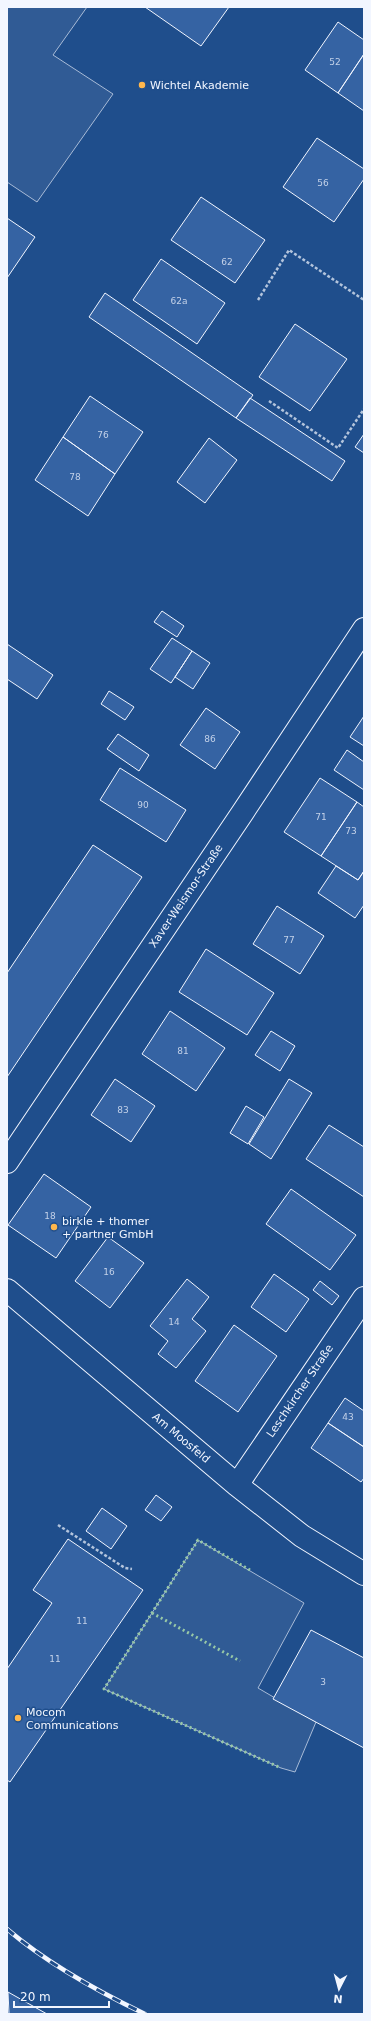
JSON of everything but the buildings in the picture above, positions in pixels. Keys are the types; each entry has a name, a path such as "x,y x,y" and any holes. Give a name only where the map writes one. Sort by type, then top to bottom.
{"street":[{"name":"Xaver-Weismor-Straße","path":"7,1162 364,629"},
{"name":"Am Moosfeld","path":"7,1290 237,1485 302,1536 364,1574"},
{"name":"Leschkircher Straße","path":"237,1485 364,1298"}],"path":[{"path":"258,300 289,250 364,300"},
{"path":"269,401 338,448 364,409"},
{"path":"58,1525 125,1568 132,1569"}],"shaded area":[{"path":"7,7 87,7 53,55 113,94 37,202 7,182"},
{"path":"198,1540 304,1603 258,1688 316,1722 295,1772 281,1768 104,1689"}],"railway":[{"path":"7,1929 39,1954 73,1976 145,2014"}],"hedge":[{"path":"250,1570 198,1540 104,1689 281,1768"},
{"path":"152,1613 240,1661"}],"place":[{"name":"Wichtel Akademie","path":"142,85"},
{"name":"birkle + thomer + partner GmbH","path":"54,1227"},
{"name":"Mocom Communications","path":"18,1718"}]}
